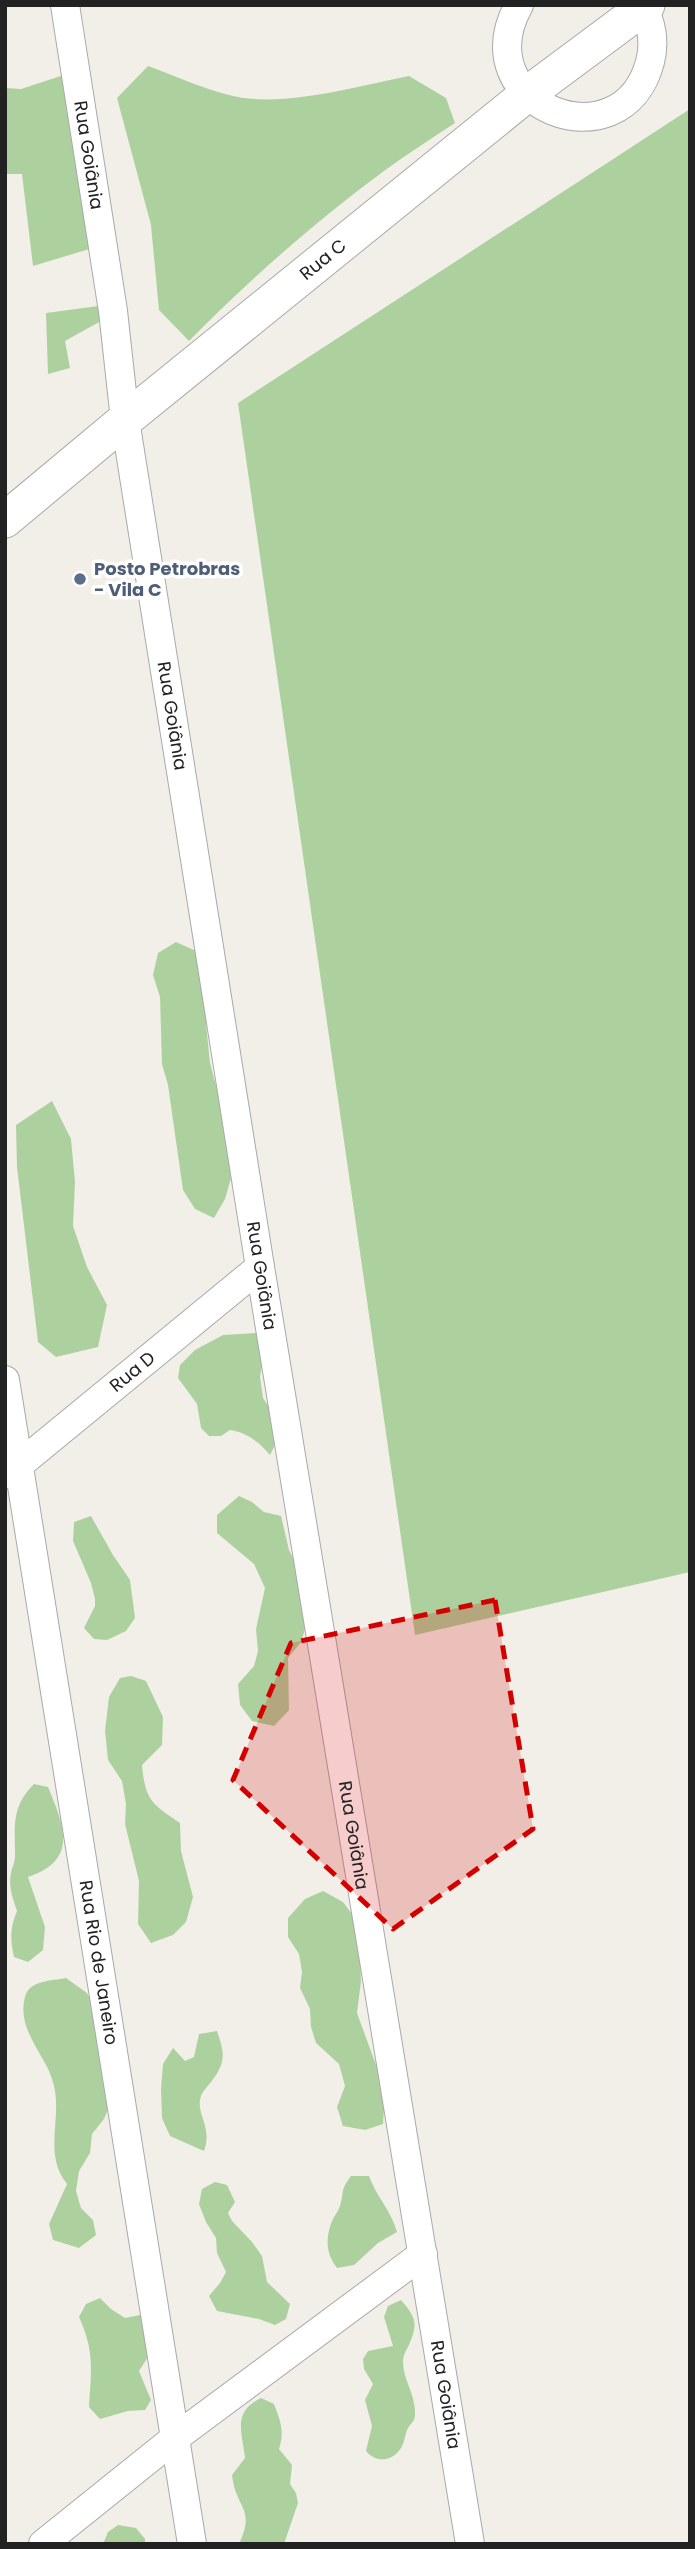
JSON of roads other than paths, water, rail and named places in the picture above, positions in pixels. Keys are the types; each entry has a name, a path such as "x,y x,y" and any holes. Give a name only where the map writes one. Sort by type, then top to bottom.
{"street":[{"name":"Rua Goiânia","path":"65,5 113,311 125,420 260,1267 470,2544"},
{"path":"519,5 508,35 507,52 511,69 526,95 544,109 560,116 578,118 612,110 627,101 643,80 652,56 653,38 644,6"},
{"name":"Rua C","path":"5,520 526,95 644,6"},
{"name":"Rua D","path":"12,1470 260,1267"},
{"name":"Rua Rio de Janeiro","path":"5,1380 12,1470 192,2544"},
{"path":"43,2544 175,2438 423,2254"}],"place":[{"name":"Posto Petrobras - Vila C","path":"80,579"}]}
